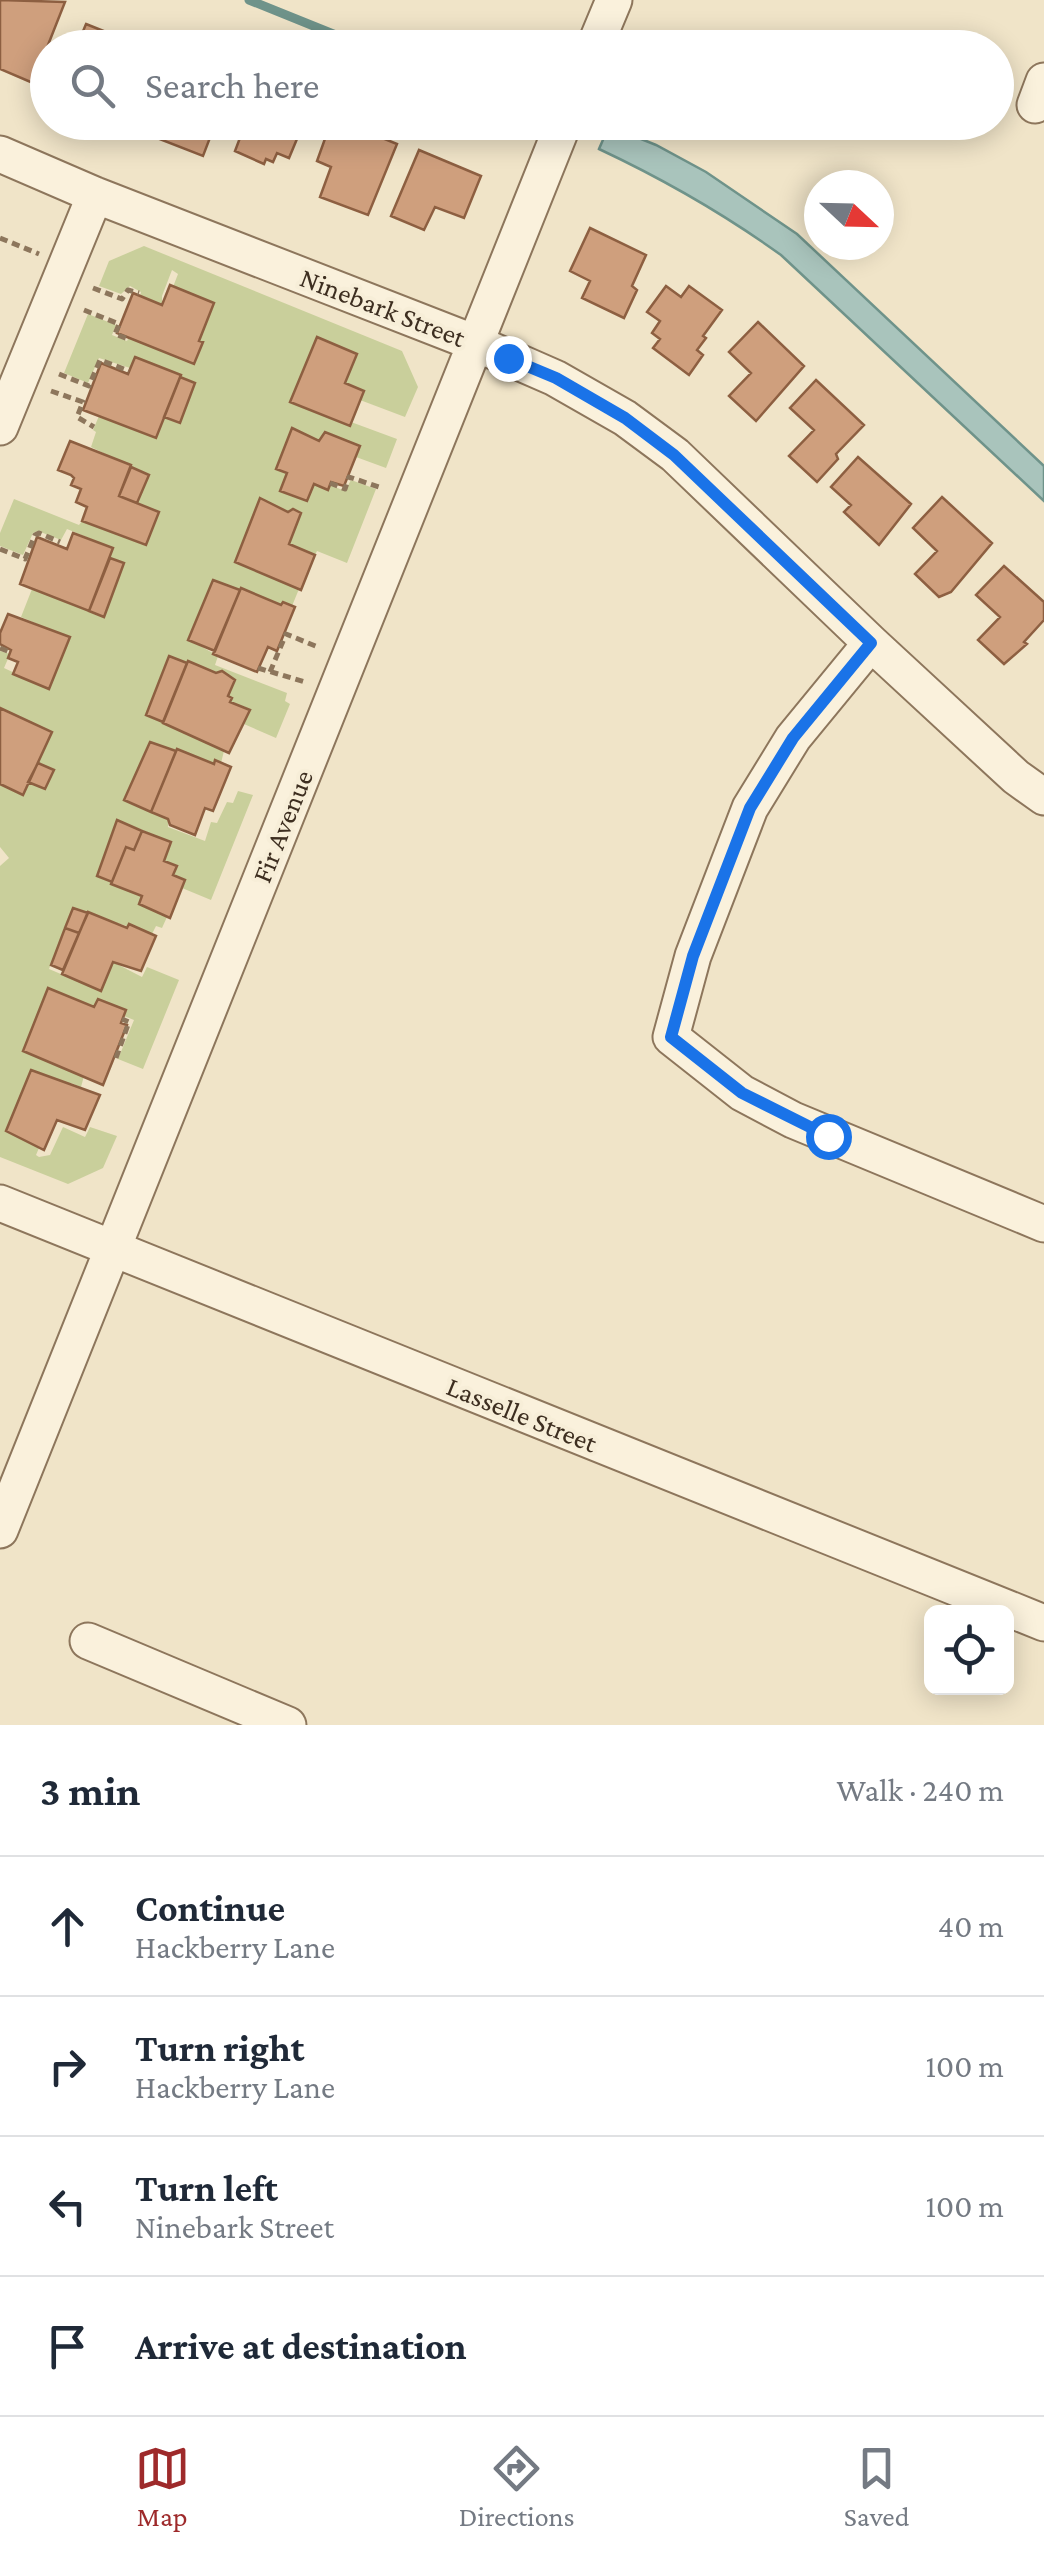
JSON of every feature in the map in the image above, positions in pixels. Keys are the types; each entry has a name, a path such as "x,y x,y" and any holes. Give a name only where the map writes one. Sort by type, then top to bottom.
{"street":[{"path":"602,30 614,0"},
{"name":"Fir Avenue","path":"0,1530 557,140"},
{"name":"Ninebark Street","path":"0,154 475,343 556,378 625,418 674,455 871,643 1016,777 1044,797"},
{"path":"0,427 95,195"},
{"path":"871,643 793,738 750,808 693,956 671,1037 742,1093 794,1120 1044,1224"},
{"name":"Lasselle Street","path":"0,1203 1044,1623"},
{"path":"88,1640 288,1725"}],"path":[{"path":"0,238 30,250"},
{"path":"93,288 122,300 128,290 139,293"},
{"path":"84,310 119,324 115,334 128,339"},
{"path":"58,374 89,386 100,360 129,370"},
{"path":"52,391 83,402 77,418 94,427"},
{"path":"330,483 345,489 349,477 382,488"},
{"path":"0,550 25,558 34,535 39,533 60,542"},
{"path":"270,672 286,634 318,647"},
{"path":"0,648 10,652"},
{"path":"258,668 304,682"},
{"path":"116,1058 129,1022 122,1019"}],"green space":[{"path":"144,246 402,351 418,387 405,417 360,400 345,383 357,354 316,338 291,403 349,426 351,422 397,439 386,468 356,457 360,446 319,441 291,429 276,468 287,473 280,491 307,501 314,484 345,491 351,480 376,489 347,563 289,544 301,513 293,509 288,512 260,498 235,562 299,589 292,606 213,580 188,639 218,656 215,665 287,693 285,701 290,704 276,738 244,724 249,710 230,702 228,696 234,681 222,671 216,673 169,656 163,723 224,751 221,763 150,742 124,800 168,819 168,827 205,841 211,822 217,823 227,802 233,803 238,791 253,795 211,900 182,888 185,880 173,875 177,866 164,861 171,842 118,820 97,876 142,896 140,904 167,917 162,928 156,926 152,934 73,909 49,969 101,991 113,962 142,977 147,967 179,980 143,1069 118,1059 134,1020 124,1016 126,1010 99,999 94,1007 47,989 23,1051 84,1076 81,1087 31,1071 6,1130 39,1148 39,1157 50,1155 63,1127 85,1137 90,1127 117,1136 103,1168 68,1184 0,1157 0,866 9,858 0,847 0,784 22,794 28,782 45,789 54,770 38,763 51,732 0,708 0,651 10,654 4,668 49,689 70,638 21,617 32,589 103,616 123,563 110,558 113,548 67,529 61,540 38,531 33,533 23,555 0,546 0,533 14,499 79,525 82,521 146,545 159,513 137,503 148,475 91,447 96,432 93,430 99,416 156,438 164,417 194,383 135,358 130,368 99,358 88,383 64,373 88,314 116,325 112,335 127,341 129,337 202,342 199,341 214,303 173,287 178,274 172,270 162,305 140,296 141,292 130,286 121,294 99,286 109,261"}],"water":[{"path":"603,140 644,140 656,145 706,172 797,234 804,241 804,260 825,260 1044,466 1044,501 781,255 738,225 599,149"}],"building":[{"path":"0,0 65,2 54,30 30,30 30,82 0,69"},
{"path":"162,140 209,140 203,156"},
{"path":"239,140 296,140 289,158 277,153 273,162 266,159 264,164 235,151"},
{"path":"325,140 387,140 397,144 368,215 320,197 331,167 317,161"},
{"path":"419,150 481,176 464,218 435,207 424,230 391,216"},
{"path":"590,228 646,255 632,286 637,290 624,318 582,298 590,281 570,271"},
{"path":"170,285 214,303 194,364 117,333 133,293 162,305"},
{"path":"666,286 681,297 689,286 722,310 703,336 706,338 697,350 703,355 689,375 653,348 660,339 652,333 660,321 647,312"},
{"path":"758,322 804,366 756,421 729,396 751,373 729,352"},
{"path":"317,337 357,354 345,383 364,391 350,426 290,402"},
{"path":"135,357 181,375 156,438 83,410 101,363 128,374"},
{"path":"180,377 195,383 180,423 164,417"},
{"path":"816,380 864,425 836,454 838,459 817,482 789,456 814,430 790,408"},
{"path":"292,428 319,441 325,432 360,446 344,486 331,482 328,490 314,484 307,501 280,491 287,473 276,469"},
{"path":"70,441 131,465 119,496 159,512 146,545 82,521 87,507 76,502 81,489 71,485 71,475 58,470"},
{"path":"858,457 911,504 879,545 844,512 851,505 831,487"},
{"path":"131,467 149,475 137,503 119,496"},
{"path":"942,497 992,543 951,592 939,597 915,574 937,551 913,528"},
{"path":"260,498 288,512 293,509 301,513 289,544 315,555 301,590 235,562"},
{"path":"73,533 113,548 89,611 20,584 37,537 67,549"},
{"path":"110,558 124,563 104,617 89,611"},
{"path":"1004,566 1044,602 1044,620 1024,642 1027,644 1004,664 978,640 1000,617 976,595"},
{"path":"213,580 240,590 215,651 188,640"},
{"path":"241,588 295,607 277,651 268,647 257,672 213,654"},
{"path":"8,614 70,637 49,689 13,674 18,662 8,658 11,650 0,644"},
{"path":"169,656 187,663 163,722 146,715"},
{"path":"188,661 216,673 222,671 235,680 228,696 232,698 230,702 250,710 229,753 163,723"},
{"path":"0,708 52,732 23,795 0,784"},
{"path":"150,742 176,751 151,812 124,800"},
{"path":"177,749 231,767 213,811 205,808 195,835 151,812"},
{"path":"38,763 54,770 45,789 28,782"},
{"path":"117,820 142,831 134,850 126,847 112,882 97,876"},
{"path":"142,831 171,842 164,861 177,866 173,875 185,880 170,918 139,904 142,896 111,884 126,847 134,850"},
{"path":"73,908 88,913 79,933 65,928"},
{"path":"88,912 156,936 141,971 113,962 101,991 62,974"},
{"path":"65,928 79,933 63,970 51,965"},
{"path":"48,988 94,1007 98,999 126,1010 121,1023 127,1025 103,1085 23,1051"},
{"path":"31,1070 100,1095 85,1130 57,1120 44,1150 6,1131"}],"waterway":[{"path":"249,0 323,30"}],"route":[{"path":"508,358 556,378 625,418 674,455 871,643 793,738 750,808 693,956 671,1037 742,1093 828,1136"}]}
